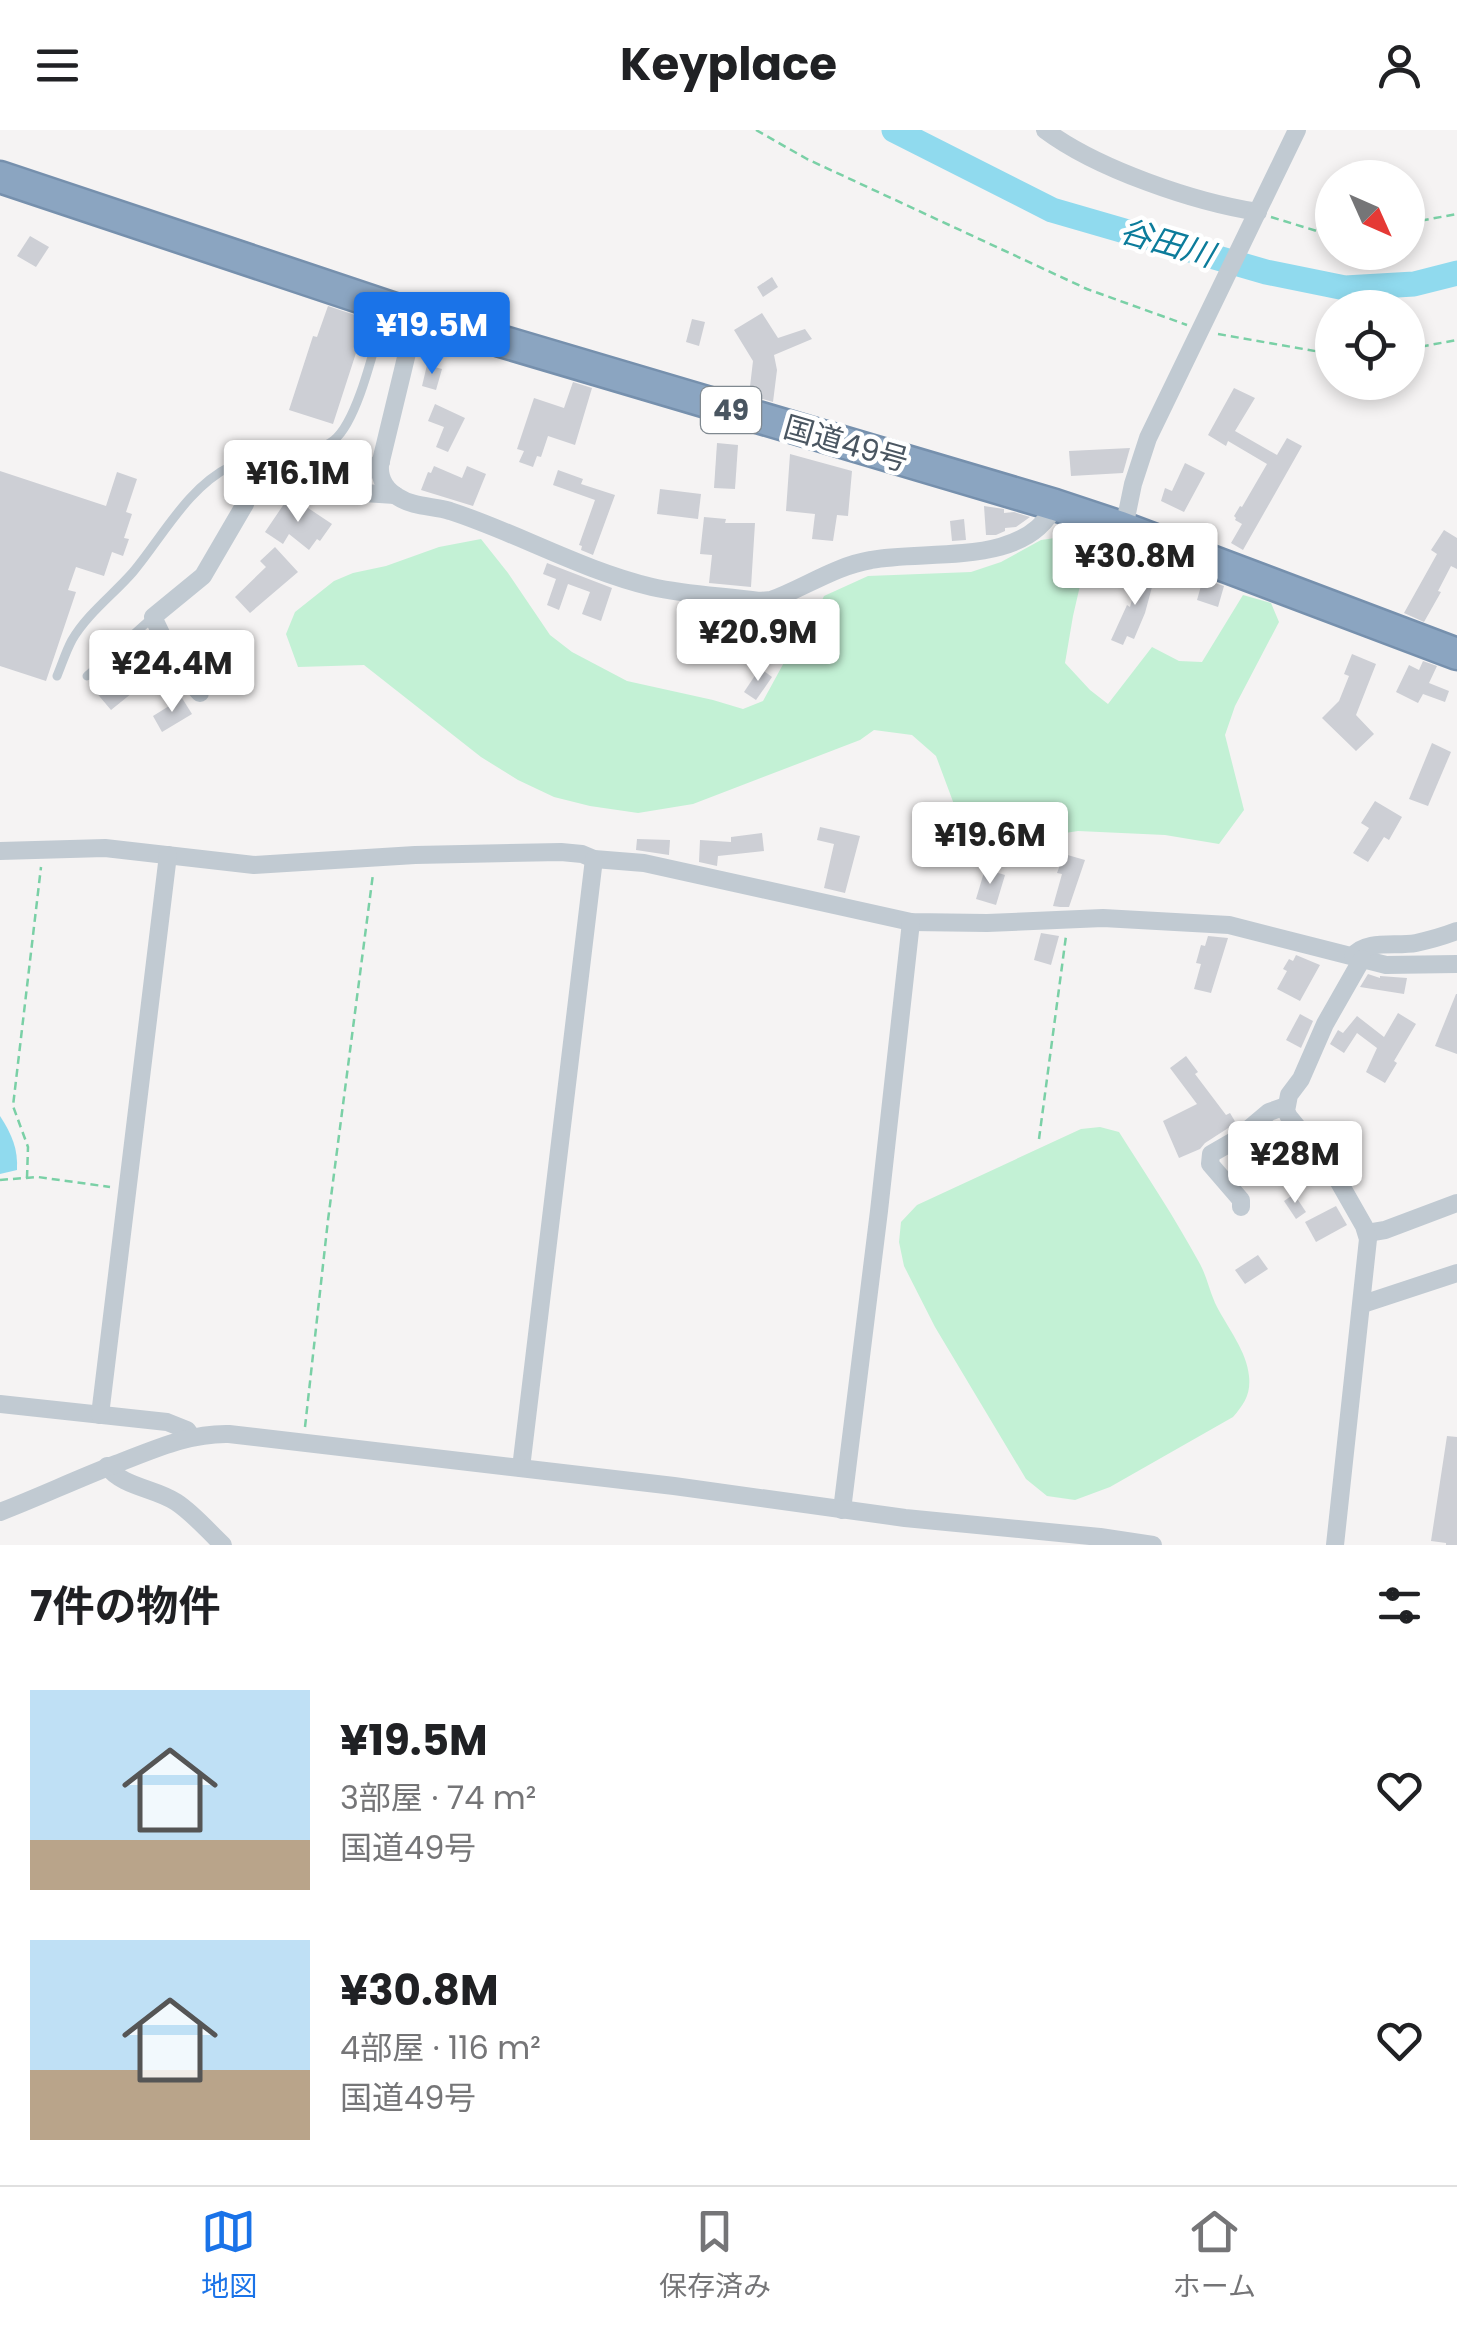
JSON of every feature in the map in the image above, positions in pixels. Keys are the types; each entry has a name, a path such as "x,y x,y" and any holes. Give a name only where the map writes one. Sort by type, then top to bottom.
{"highway":[{"name":"国道49号","path":"0,177 416,316 1121,527 1457,654"}],"street":[{"path":"1045,130 1064,145 1143,180 1223,207 1257,214"},
{"path":"1121,527 1148,438 1298,130"},
{"path":"416,316 380,478 395,494 420,505 448,510 630,581 665,590 770,600 845,566 872,559 945,556 1007,544 1039,527 1055,506"},
{"path":"200,693 179,671 153,616 209,568 245,504 249,460"},
{"path":"316,496 381,462"},
{"path":"338,485 364,494 395,494"},
{"path":"0,851 105,848 254,865 560,852 644,863 911,922 1130,918 1229,925 1386,965 1457,964"},
{"path":"100,1415 168,855"},
{"path":"522,1468 594,859"},
{"path":"842,1510 911,922"},
{"path":"1335,1545 1367,1233 1331,1168 1289,1116 1286,1106 1360,949 1417,943 1457,931"},
{"path":"1241,1207 1241,1200 1210,1164 1211,1154 1270,1112 1286,1106"},
{"path":"1367,1233 1457,1203"},
{"path":"1362,1304 1457,1273"},
{"path":"0,1404 167,1422 192,1437"},
{"path":"0,1512 107,1466 212,1433 1153,1545"},
{"path":"107,1466 121,1480 179,1504 223,1545"}],"lane":[{"path":"57,676 72,640 85,623 208,482 249,460 307,452 335,440 358,396 386,306"},
{"path":"87,676 153,616"}],"path":[{"path":"756,130 807,159 1087,290 1202,327 1315,350"},
{"path":"1257,214 1315,231"},
{"path":"1425,220 1457,214"},
{"path":"1425,345 1457,340"},
{"path":"28,1178 28,1147 13,1106 43,851"},
{"path":"304,1442 375,858"},
{"path":"1039,1139 1068,919"},
{"path":"0,1180 38,1177 126,1190"}],"green space":[{"path":"1076,535 1088,551 1065,663 1108,704 1152,647 1179,661 1202,662 1243,595 1271,603 1279,622 1235,706 1225,735 1244,810 1219,844 1165,835 1078,831 1039,837 983,819 955,807 936,756 912,735 874,730 860,740 693,804 638,813 590,806 554,797 481,757 364,665 298,667 286,634 295,612 334,581 439,547 481,539 550,635 572,652 627,681 743,709 763,701 824,596 868,576 971,572 1001,562 1041,540"},
{"path":"1100,1127 1119,1132 1181,1230 1241,1349 1248,1367 1249,1388 1233,1417 1110,1487 1075,1500 1047,1496 1026,1479 935,1327 904,1266 899,1242 901,1222 917,1205 1081,1129"}],"water":[{"path":"0,1116 13,1142 17,1170 0,1174"}],"building":[{"path":"30,236 49,247 36,267 17,256"},
{"path":"772,277 778,287 763,297 757,287"},
{"path":"328,306 367,319 333,424 289,410 313,336 317,337"},
{"path":"762,313 778,338 805,329 812,339 774,355 777,370 773,402 749,395 753,361 734,330"},
{"path":"692,319 705,322 699,346 686,342"},
{"path":"427,365 442,369 436,390 422,386"},
{"path":"573,382 592,388 575,445 548,436 533,467 519,462 524,451 517,449 534,398 564,408"},
{"path":"1234,388 1255,398 1235,431 1277,455 1287,438 1302,446 1243,550 1231,543 1242,524 1234,516 1267,464 1228,441 1226,446 1208,435"},
{"path":"435,404 465,418 448,452 436,447 444,427 428,421"},
{"path":"717,443 738,445 735,489 714,488"},
{"path":"1130,448 1123,473 1071,476 1069,451"},
{"path":"790,454 852,471 848,516 837,515 833,541 812,539 815,514 786,511"},
{"path":"1185,463 1205,473 1184,512 1161,501 1165,488 1172,491"},
{"path":"434,466 462,478 467,466 486,474 473,506 421,490"},
{"path":"558,470 583,479 581,484 615,495 593,555 579,545 595,500 553,485"},
{"path":"0,471 106,506 117,472 137,479 126,512 132,514 123,556 112,552 104,576 76,567 68,590 76,592 46,681 0,666"},
{"path":"660,489 701,494 698,519 657,514"},
{"path":"296,500 332,524 309,550 289,534 283,544 265,532 286,501 292,505"},
{"path":"984,506 1030,517 1016,527 986,535"},
{"path":"704,517 726,519 725,523 755,523 751,587 709,583 712,555 700,554"},
{"path":"964,519 966,540 952,541 950,521"},
{"path":"1444,530 1457,538 1457,569 1451,566 1424,622 1404,613 1437,554 1431,550"},
{"path":"275,547 298,572 250,613 235,597 266,567 260,561"},
{"path":"547,563 612,588 601,621 582,614 590,592 568,584 559,610 547,605 556,579 543,574"},
{"path":"1141,568 1156,572 1134,639 1127,636 1123,645 1111,640 1127,605 1130,607"},
{"path":"1203,579 1224,586 1218,607 1197,600"},
{"path":"194,635 201,651 187,658 178,641"},
{"path":"140,640 163,668 111,710 89,684 98,677 104,684 110,679 114,683 142,660 132,647"},
{"path":"1352,654 1376,664 1356,715 1374,734 1356,751 1322,718 1339,701"},
{"path":"1423,661 1437,666 1429,683 1449,691 1445,702 1423,694 1418,703 1396,692 1409,665 1419,670"},
{"path":"760,668 772,677 756,700 744,692"},
{"path":"182,698 192,714 162,732 153,716"},
{"path":"1432,743 1451,752 1428,806 1409,799"},
{"path":"1375,801 1402,817 1389,840 1384,837 1368,862 1353,853 1369,828 1361,823"},
{"path":"820,827 860,836 845,893 824,888 834,844 817,840"},
{"path":"762,833 764,851 718,856 717,866 699,862 700,840 731,842 731,837"},
{"path":"637,839 670,840 669,855 636,850"},
{"path":"1064,854 1085,860 1069,907 1053,906"},
{"path":"985,869 1005,875 996,905 976,899"},
{"path":"1041,933 1059,936 1051,965 1034,960"},
{"path":"1208,936 1228,938 1211,993 1194,989 1201,964 1196,963"},
{"path":"1296,955 1320,965 1300,1001 1277,989 1287,971 1283,969"},
{"path":"1368,974 1407,978 1404,994 1360,987"},
{"path":"1457,994 1457,1054 1435,1046"},
{"path":"1398,1013 1416,1024 1385,1083 1366,1072 1377,1048 1357,1033 1344,1053 1330,1044 1338,1030 1343,1033 1357,1016 1384,1037"},
{"path":"1300,1014 1313,1021 1301,1048 1286,1040"},
{"path":"1186,1056 1198,1072 1195,1074 1236,1123 1200,1149 1179,1158 1163,1121 1197,1104 1170,1068"},
{"path":"1303,1160 1312,1174 1292,1185 1284,1171"},
{"path":"1294,1194 1306,1212 1296,1219 1284,1201"},
{"path":"1336,1206 1347,1225 1316,1242 1305,1222"},
{"path":"1258,1255 1268,1269 1245,1284 1235,1270"},
{"path":"1447,1436 1457,1437 1457,1545 1431,1541"}],"waterway":[{"name":"谷田川","path":"894,130 1052,210 1266,272 1345,288 1414,284 1457,273"}]}
